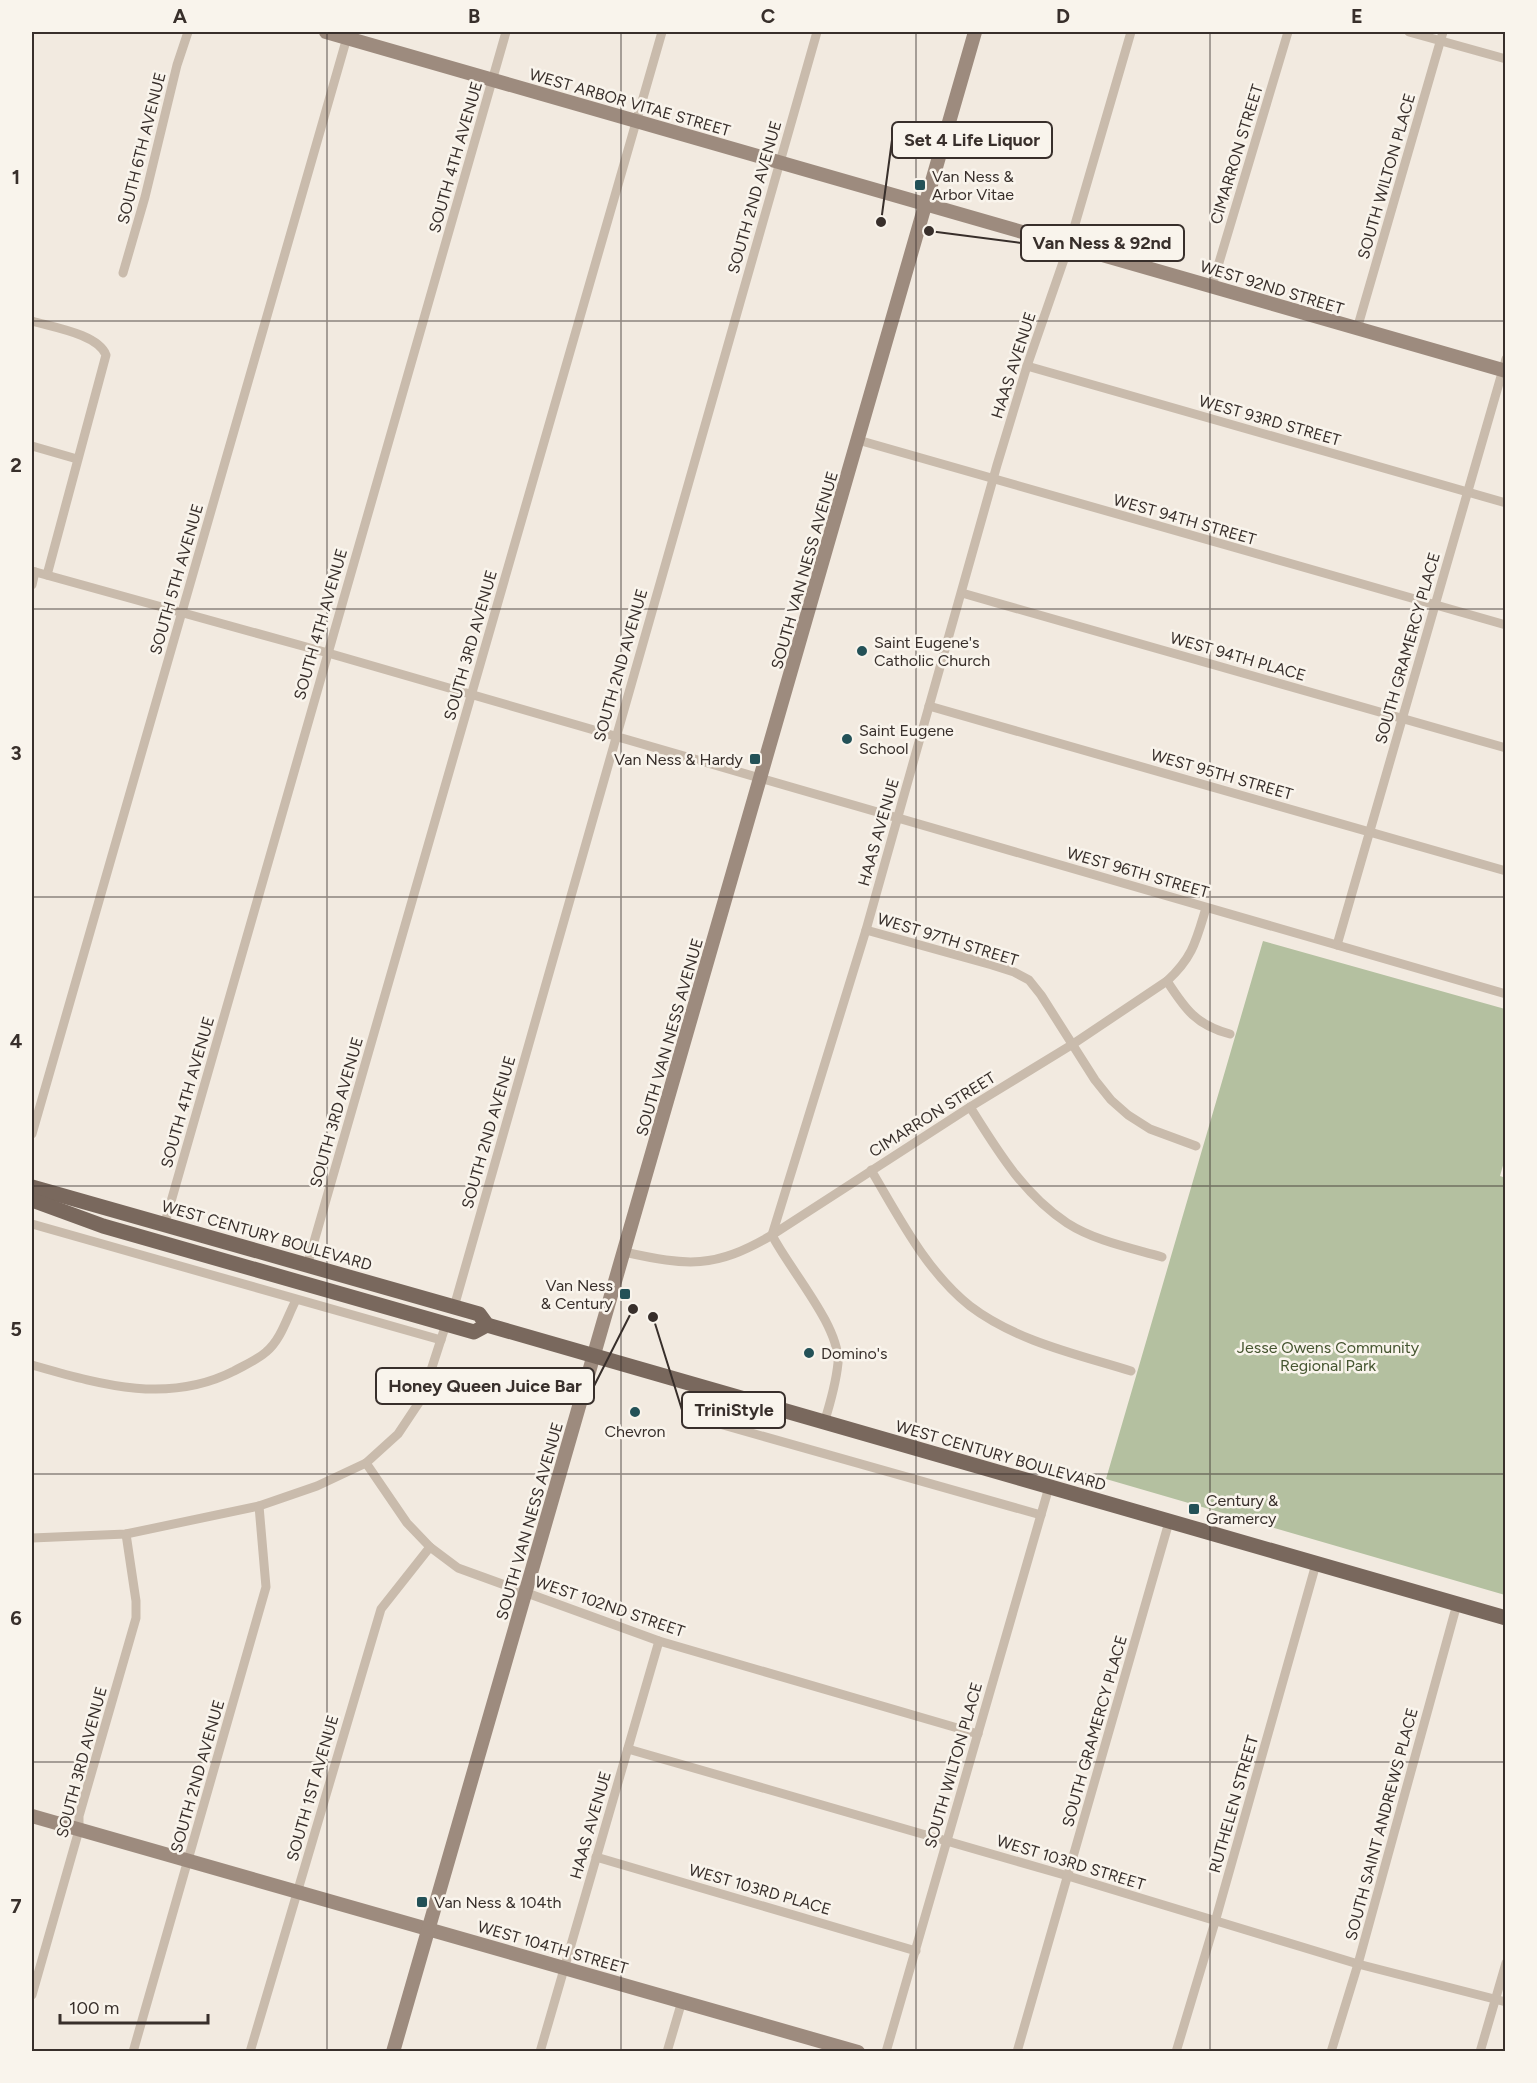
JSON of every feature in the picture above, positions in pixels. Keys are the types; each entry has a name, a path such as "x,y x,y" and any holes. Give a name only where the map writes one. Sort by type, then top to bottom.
{"main road":[{"name":"WEST CENTURY BOULEVARD","path":"32,1187 479,1314 487,1325 1506,1618"},
{"name":"WEST CENTURY BOULEVARD","path":"32,1200 103,1226 474,1332 487,1325"}],"street":[{"name":"SOUTH 6TH AVENUE","path":"123,273 145,197 177,65 188,32"},
{"name":"WEST ARBOR VITAE STREET","path":"326,32 348,34 493,79 926,204"},
{"name":"SOUTH 4TH AVENUE","path":"164,1226 506,32"},
{"name":"SOUTH 3RD AVENUE","path":"307,1266 662,32"},
{"name":"SOUTH 2ND AVENUE","path":"454,1307 817,32"},
{"name":"SOUTH VAN NESS AVENUE","path":"393,2052 975,32"},
{"name":"HAAS AVENUE","path":"772,1235 866,930 1027,366 1069,245 1131,32"},
{"name":"CIMARRON STREET","path":"1212,286 1288,32"},
{"path":"1409,32 1442,36 1506,59"},
{"name":"SOUTH 5TH AVENUE","path":"32,1134 348,34"},
{"name":"SOUTH WILTON PLACE","path":"1358,329 1442,36"},
{"name":"WEST 92ND STREET","path":"926,204 1358,329 1504,366"},
{"path":"32,321 85,337 104,349 106,355 46,575"},
{"name":"WEST 93RD STREET","path":"1027,366 1506,503"},
{"name":"SOUTH GRAMERCY PLACE","path":"1337,945 1504,366"},
{"name":"WEST 94TH STREET","path":"858,440 1506,625"},
{"path":"32,446 76,459"},
{"path":"32,585 33,571"},
{"name":"WEST 96TH STREET","path":"33,571 328,653 1506,994"},
{"name":"WEST 94TH PLACE","path":"962,592 1506,748"},
{"name":"WEST 95TH STREET","path":"929,706 1506,871"},
{"name":"CIMARRON STREET","path":"624,1252 679,1262 704,1262 721,1259 748,1249 772,1235 970,1107 1073,1044 1167,981 1191,955 1206,908"},
{"name":"WEST 97TH STREET","path":"866,930 1014,972 1029,980 1095,1080 1111,1100 1150,1130 1196,1146"},
{"path":"1167,981 1192,1016 1202,1024 1230,1034"},
{"path":"970,1107 1006,1163 1026,1188 1046,1206 1068,1223 1090,1235 1162,1257"},
{"path":"871,1170 929,1262 970,1306 993,1321 1049,1346 1131,1371"},
{"path":"32,1224 441,1340"},
{"path":"772,1235 779,1250 825,1320 835,1348 838,1363 824,1423"},
{"path":"32,1365 107,1385 138,1390 170,1389 205,1382 227,1375 267,1352 278,1339 296,1300"},
{"path":"32,1538 126,1534 259,1506 317,1486 366,1463 398,1434 422,1398 446,1324"},
{"path":"716,1423 1041,1515"},
{"name":"WEST 102ND STREET","path":"366,1463 407,1523 430,1547 459,1568 659,1641 978,1734"},
{"name":"SOUTH WILTON PLACE","path":"886,2052 1049,1487"},
{"name":"SOUTH 2ND AVENUE","path":"133,2052 266,1587 259,1506"},
{"name":"SOUTH GRAMERCY PLACE","path":"1017,2052 1169,1522"},
{"name":"SOUTH 3RD AVENUE","path":"32,1995 79,1830 79,1816 136,1618 136,1600 126,1534"},
{"name":"SOUTH 1ST AVENUE","path":"250,2052 381,1609 430,1547"},
{"name":"RUTHELEN STREET","path":"1176,2052 1316,1564"},
{"name":"SOUTH SAINT ANDREWS PLACE","path":"1331,2052 1358,1964 1457,1604"},
{"name":"HAAS AVENUE","path":"540,2052 659,1641"},
{"name":"WEST 103RD STREET","path":"628,1749 1068,1875 1215,1922 1358,1964 1506,2001"},
{"name":"WEST 104TH STREET","path":"32,1816 858,2052"},
{"name":"WEST 103RD PLACE","path":"596,1857 916,1951"},
{"path":"1480,2052 1506,1962"},
{"path":"667,2052 682,2001"}],"green space":[{"name":"Jesse Owens Community Regional Park","path":"1263,941 1505,1009 1506,1155 1500,1176 1506,1178 1505,1595 1106,1479"}],"place":[{"name":"Van Ness & Arbor Vitae","path":"920,185"},
{"name":"Set 4 Life Liquor","path":"881,222"},
{"name":"Van Ness & 92nd","path":"929,231"},
{"name":"Saint Eugene's Catholic Church","path":"862,651"},
{"name":"Saint Eugene School","path":"847,739"},
{"name":"Van Ness & Hardy","path":"755,759"},
{"name":"Van Ness & Century","path":"625,1294"},
{"name":"Honey Queen Juice Bar","path":"633,1309"},
{"name":"TriniStyle","path":"653,1317"},
{"name":"Domino's","path":"809,1353"},
{"name":"Chevron","path":"635,1412"},
{"name":"Century & Gramercy","path":"1194,1509"},
{"name":"Van Ness & 104th","path":"422,1902"}]}
